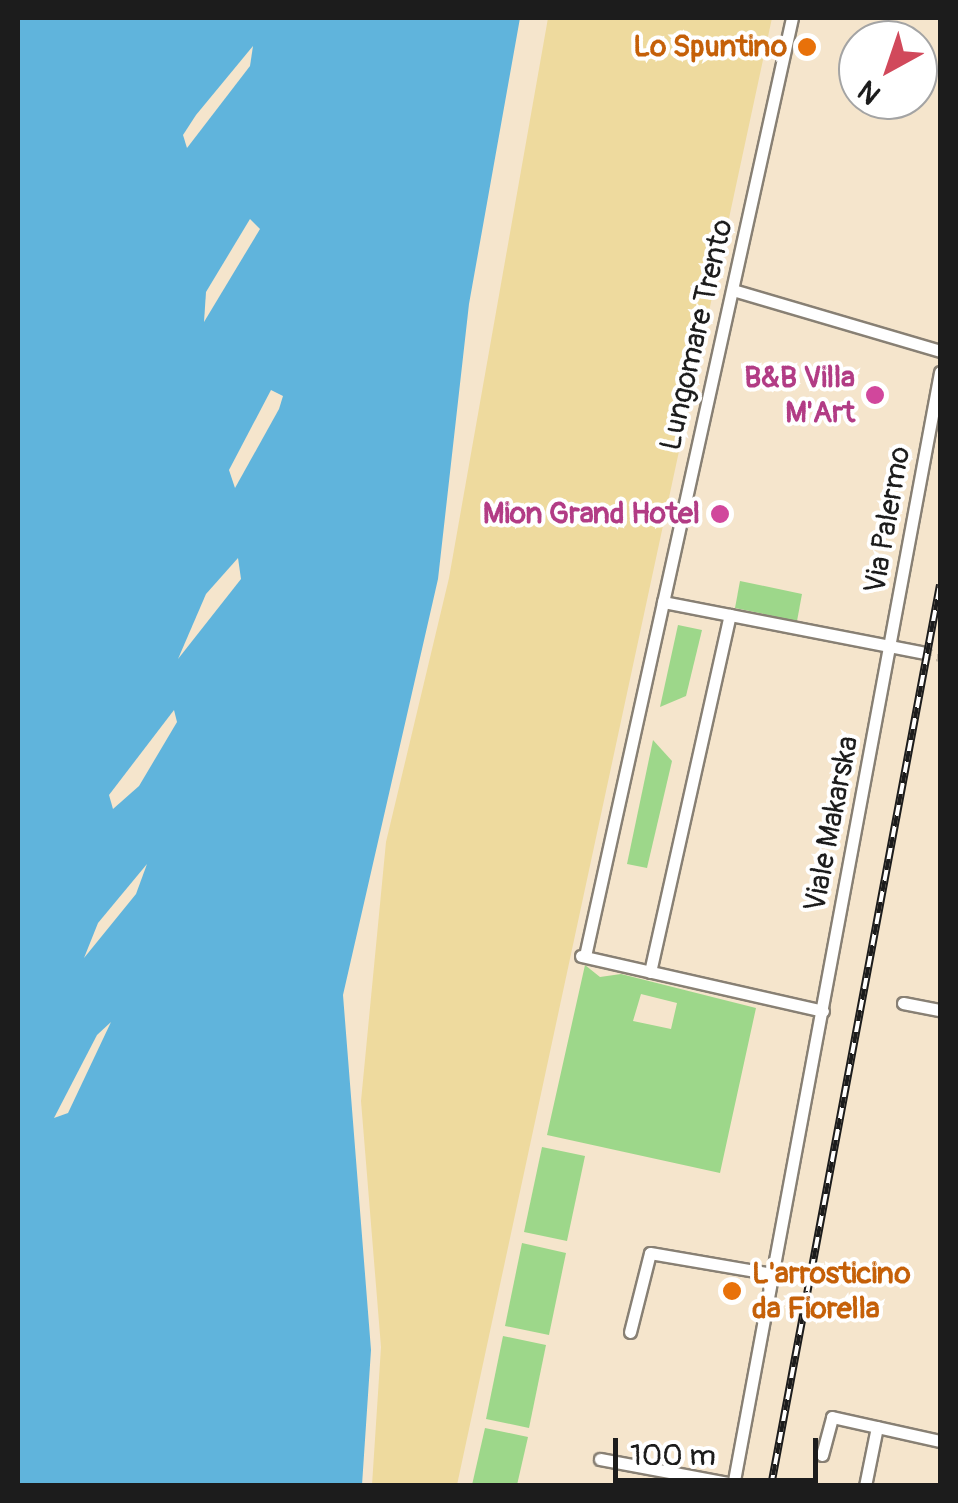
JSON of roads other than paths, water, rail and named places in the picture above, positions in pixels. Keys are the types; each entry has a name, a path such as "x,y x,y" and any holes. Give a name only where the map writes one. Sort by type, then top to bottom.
{"street":[{"name":"Lungomare Trento","path":"650,972 583,956 792,18"},
{"path":"733,290 940,351"},
{"name":"Via Palermo","path":"891,645 940,372"},
{"path":"663,602 921,652"},
{"path":"730,614 650,972 823,1011"},
{"name":"Viale Makarska","path":"600,1458 733,1485 891,645"},
{"path":"902,1003 940,1010"},
{"path":"630,1332 650,1254 773,1274"},
{"path":"822,1456 832,1417 940,1441"},
{"path":"865,1486 877,1427"}],"water":[{"path":"18,18 520,18 469,304 438,579 343,995 371,1350 362,1485 18,1485"}],"tunnel":[{"path":"921,652 940,656"}],"railway":[{"path":"771,1486 940,585"}],"place":[{"name":"Lo Spuntino","path":"807,47"},
{"name":"B&B Villa M'Art","path":"875,395"},
{"name":"Mion Grand Hotel","path":"720,514"},
{"name":"L'arrosticino da Fiorella","path":"732,1291"}]}
